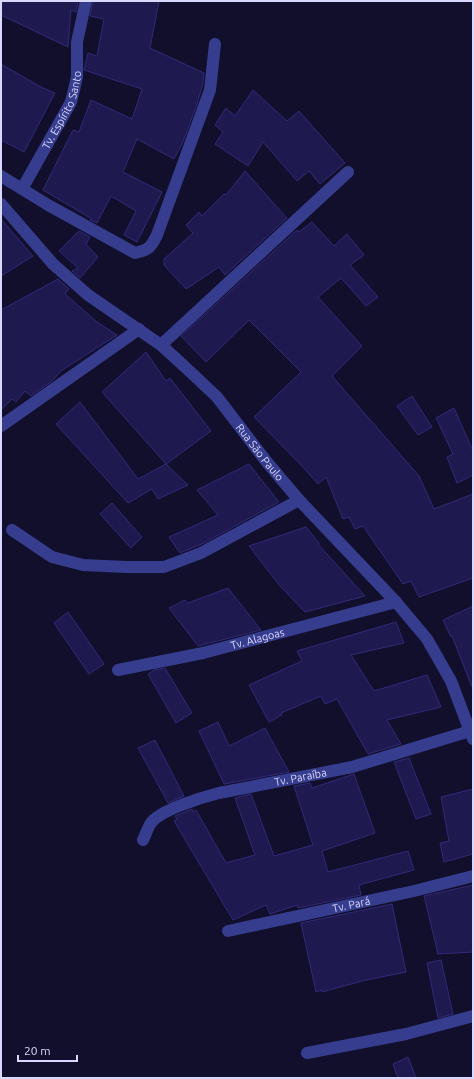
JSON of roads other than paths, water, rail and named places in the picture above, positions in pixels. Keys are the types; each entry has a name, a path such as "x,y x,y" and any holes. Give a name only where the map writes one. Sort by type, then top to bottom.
{"street":[{"name":"Tv. Espírito Santo","path":"22,189 67,110 72,97 77,77 77,42 86,1"},
{"path":"1,176 48,205 135,253 146,250 152,246 157,235 210,90 215,44"},
{"path":"161,345 348,172"},
{"name":"Rua São Paulo","path":"1,204 53,264 88,295 161,345 216,397 266,462 299,500 396,602 427,639 451,681 471,735"},
{"path":"1,426 139,329"},
{"path":"12,530 52,557 83,565 164,567 201,553 299,500"},
{"name":"Tv. Alagoas","path":"118,670 203,653 396,602"},
{"name":"Tv. Paraíba","path":"143,840 151,822 159,815 198,799 219,793 352,767 471,735"},
{"name":"Tv. Pará","path":"228,931 414,891 473,876"},
{"path":"307,1053 406,1034 473,1016"}]}
